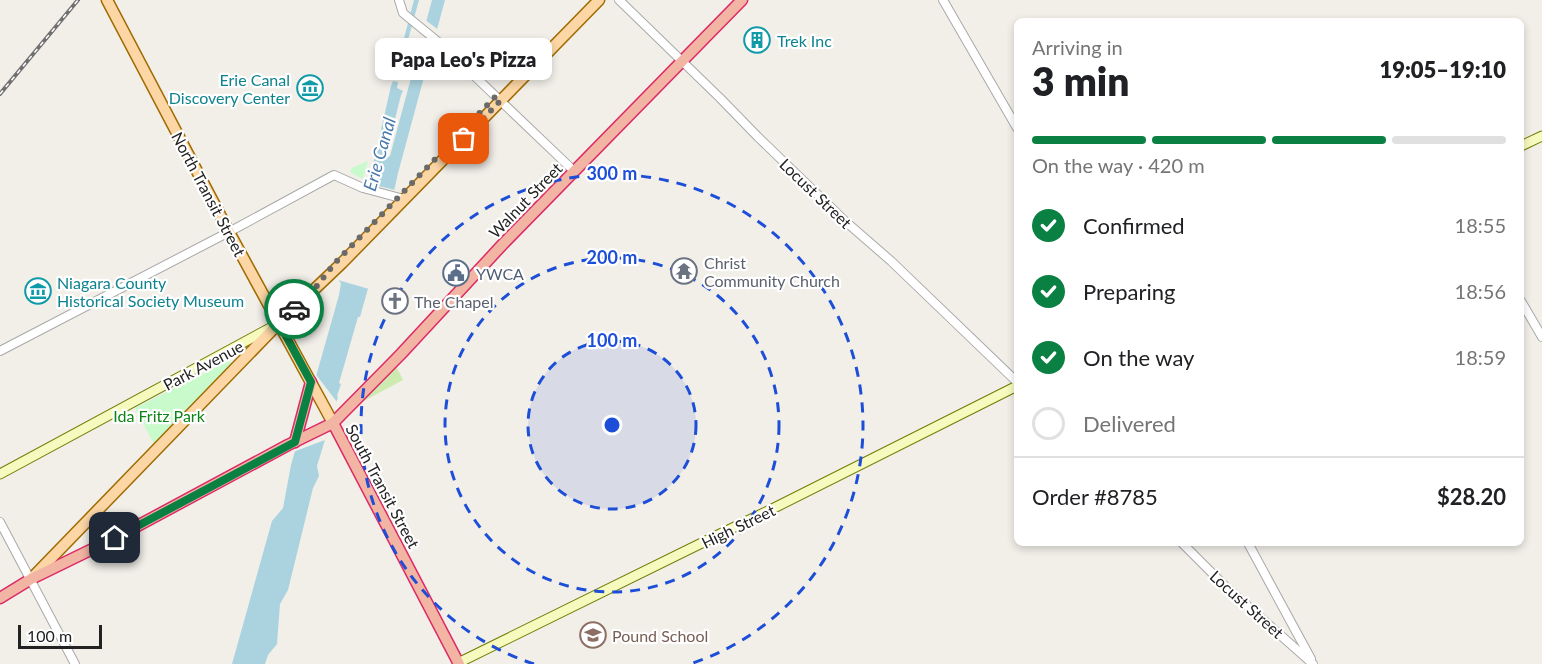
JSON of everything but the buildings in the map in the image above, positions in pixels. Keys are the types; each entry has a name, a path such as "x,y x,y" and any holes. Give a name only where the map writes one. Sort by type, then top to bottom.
{"highway":[{"name":"Walnut Street","path":"0,598 31,579 124,533 332,422 401,354 479,268 742,0"},
{"path":"291,443 309,379"},
{"name":"South Transit Street","path":"332,422 458,664"}],"main road":[{"name":"North Transit Street","path":"107,0 279,323"},
{"path":"498,99 592,0"},
{"path":"31,579 396,202 599,0"},
{"path":"1524,145 1542,136"},
{"name":"South Transit Street","path":"279,323 332,422"},
{"name":"Park Avenue","path":"0,474 279,323"},
{"name":"High Street","path":"458,664 916,437 1014,386"}],"street":[{"path":"399,0 403,13 442,45 574,171"},
{"name":"Locust Street","path":"619,0 845,221 891,261 1014,381"},
{"path":"943,0 1014,123"},
{"path":"0,351 334,175 396,202"},
{"path":"1524,307 1542,337"},
{"path":"0,522 75,664"},
{"name":"Locust Street","path":"1185,546 1313,664"},
{"path":"1250,546 1313,664"}],"green space":[{"path":"368,161 363,179 351,173 352,168"},
{"name":"Ida Fritz Park","path":"228,361 232,362 231,367 154,444 135,408"},
{"path":"396,366 403,380 360,403"}],"water":[{"path":"414,0 419,0 406,47 402,46"},
{"name":"Erie Canal","path":"432,0 445,0 389,214 339,383 341,384 338,397 317,466 319,476 313,488 288,590 280,604 277,644 268,655 265,664 232,664 272,521 283,508 291,465 339,295 341,283 339,281 369,182 391,86 393,81 398,82 397,88 403,91 387,151 388,157"},
{"path":"401,48 406,49 398,80 393,78"}],"pier":[{"path":"424,19 440,31 434,48 419,37"},
{"path":"366,183 395,190 369,289 338,280"},
{"path":"314,372 337,402 325,440 293,452"}],"railway":[{"path":"0,94 78,0"}],"way so far":[{"path":"294,309 335,263 496,96 500,101 464,139"}],"place":[{"name":"Trek Inc","path":"757,40"},
{"name":"Erie Canal Discovery Center","path":"310,88"},
{"name":"Papa Leo's Pizza","path":"464,139"},
{"name":"Christ Community Church","path":"684,271"},
{"name":"YWCA","path":"456,273"},
{"name":"Niagara County Historical Society Museum","path":"38,291"},
{"name":"The Chapel","path":"395,301"},
{"name":"Pound School","path":"593,635"}],"route":[{"path":"115,538 295,442 311,382 279,323 294,309"}]}
